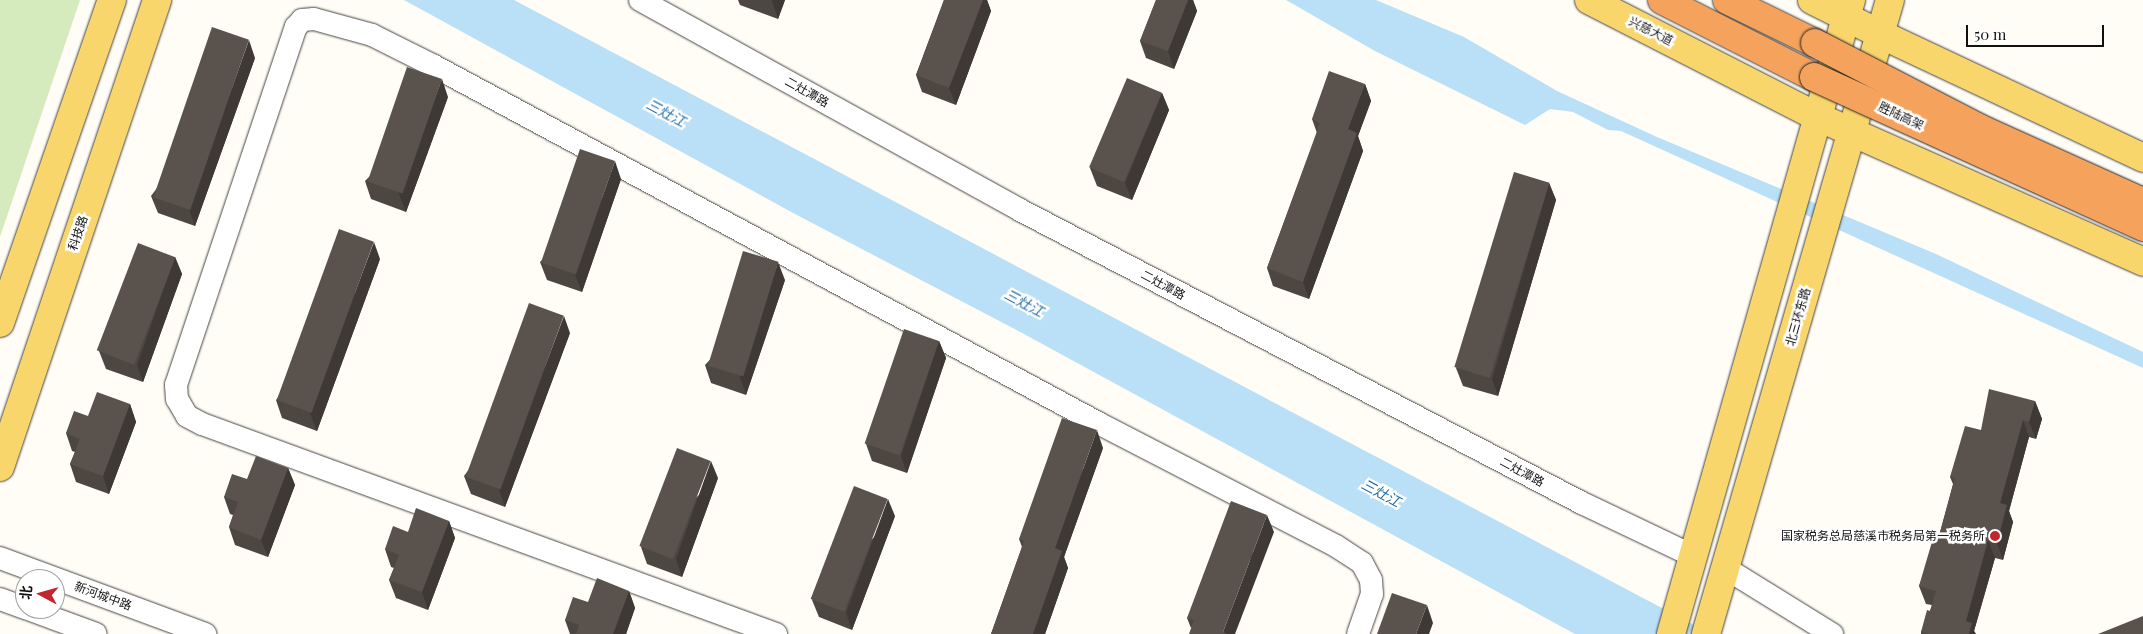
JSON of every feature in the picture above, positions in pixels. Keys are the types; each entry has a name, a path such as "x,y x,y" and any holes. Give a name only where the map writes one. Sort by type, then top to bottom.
{"highway":[{"name":"胜陆高架","path":"1662,0 1814,77 2143,227"},
{"name":"胜陆高架","path":"1728,0 1848,59 1981,129 2143,202"}],"main road":[{"path":"0,323 112,0"},
{"name":"科技路","path":"0,467 157,0"},
{"name":"兴慈大道","path":"1589,0 1851,133 2143,262"},
{"path":"1812,0 1849,9 1880,34 2143,158"},
{"name":"北三环东路","path":"1706,634 1890,0"},
{"path":"1671,634 1849,9"}],"street":[{"name":"二灶潭路","path":"640,0 1028,214 1582,503 1693,556"},
{"path":"776,634 220,431 187,416 177,400 176,385 293,37 302,20 314,19 372,35 434,66 1090,418 1336,546 1362,563 1371,580 1372,594 1358,634"},
{"name":"新河城中路","path":"0,558 205,634"},
{"path":"1725,568 1832,634"},
{"path":"0,599 15,604"},
{"path":"56,619 96,634"}],"green space":[{"path":"0,0 80,0 0,237"}],"water":[{"name":"三灶江","path":"404,0 514,0 1711,634 1575,634 1024,334 795,214"},
{"path":"1286,0 1376,0 1464,37 1557,91 1657,137 1936,254 2143,352 2143,368 1621,131 1608,130 1573,112 1550,109 1525,125 1375,51"}],"building":[{"path":"944,0 983,0 949,88 916,75"},
{"path":"1156,0 1188,0 1168,51 1140,41"},
{"path":"212,27 249,40 190,210 153,197"},
{"path":"407,67 442,79 403,193 368,181"},
{"path":"1329,71 1365,84 1348,129 1357,133 1303,282 1267,268 1320,123 1312,119"},
{"path":"1127,78 1162,93 1124,182 1089,167"},
{"path":"580,149 615,161 576,275 541,262"},
{"path":"1514,172 1549,183 1490,378 1454,367"},
{"path":"339,229 374,242 312,413 277,400"},
{"path":"138,243 175,257 134,365 97,350"},
{"path":"743,251 778,262 743,377 708,366"},
{"path":"529,303 564,316 500,489 466,477"},
{"path":"904,329 939,341 900,455 865,443"},
{"path":"1989,389 2035,401 2029,422 2023,420 2000,503 2007,505 1997,543 1988,540 1966,621 1972,623 1969,634 1928,634 1921,632 1927,610 1930,611 1936,591 1919,586 1934,535 1939,536 1955,478 1950,477 1965,426 1981,430"},
{"path":"97,392 130,404 103,476 70,464 80,439 66,433 74,411 88,416"},
{"path":"1062,418 1097,430 1055,548 1062,551 1033,634 991,634 1024,541 1019,539"},
{"path":"677,448 711,461 673,559 639,546"},
{"path":"256,456 288,468 261,540 229,527 238,502 224,497 232,474 247,479"},
{"path":"854,486 888,499 844,612 811,599"},
{"path":"1231,501 1267,515 1223,632 1227,634 1189,634 1194,620 1187,618"},
{"path":"416,508 449,521 422,592 389,580 399,555 385,549 393,526 408,532"},
{"path":"597,578 629,591 613,634 576,634 579,625 565,620 573,597 588,602"},
{"path":"1392,593 1427,605 1416,634 1377,634"},
{"path":"2143,616 2143,634 2098,634"}],"place":[{"name":"国家税务总局慈溪市税务局第一税务所","path":"1995,536"}]}
